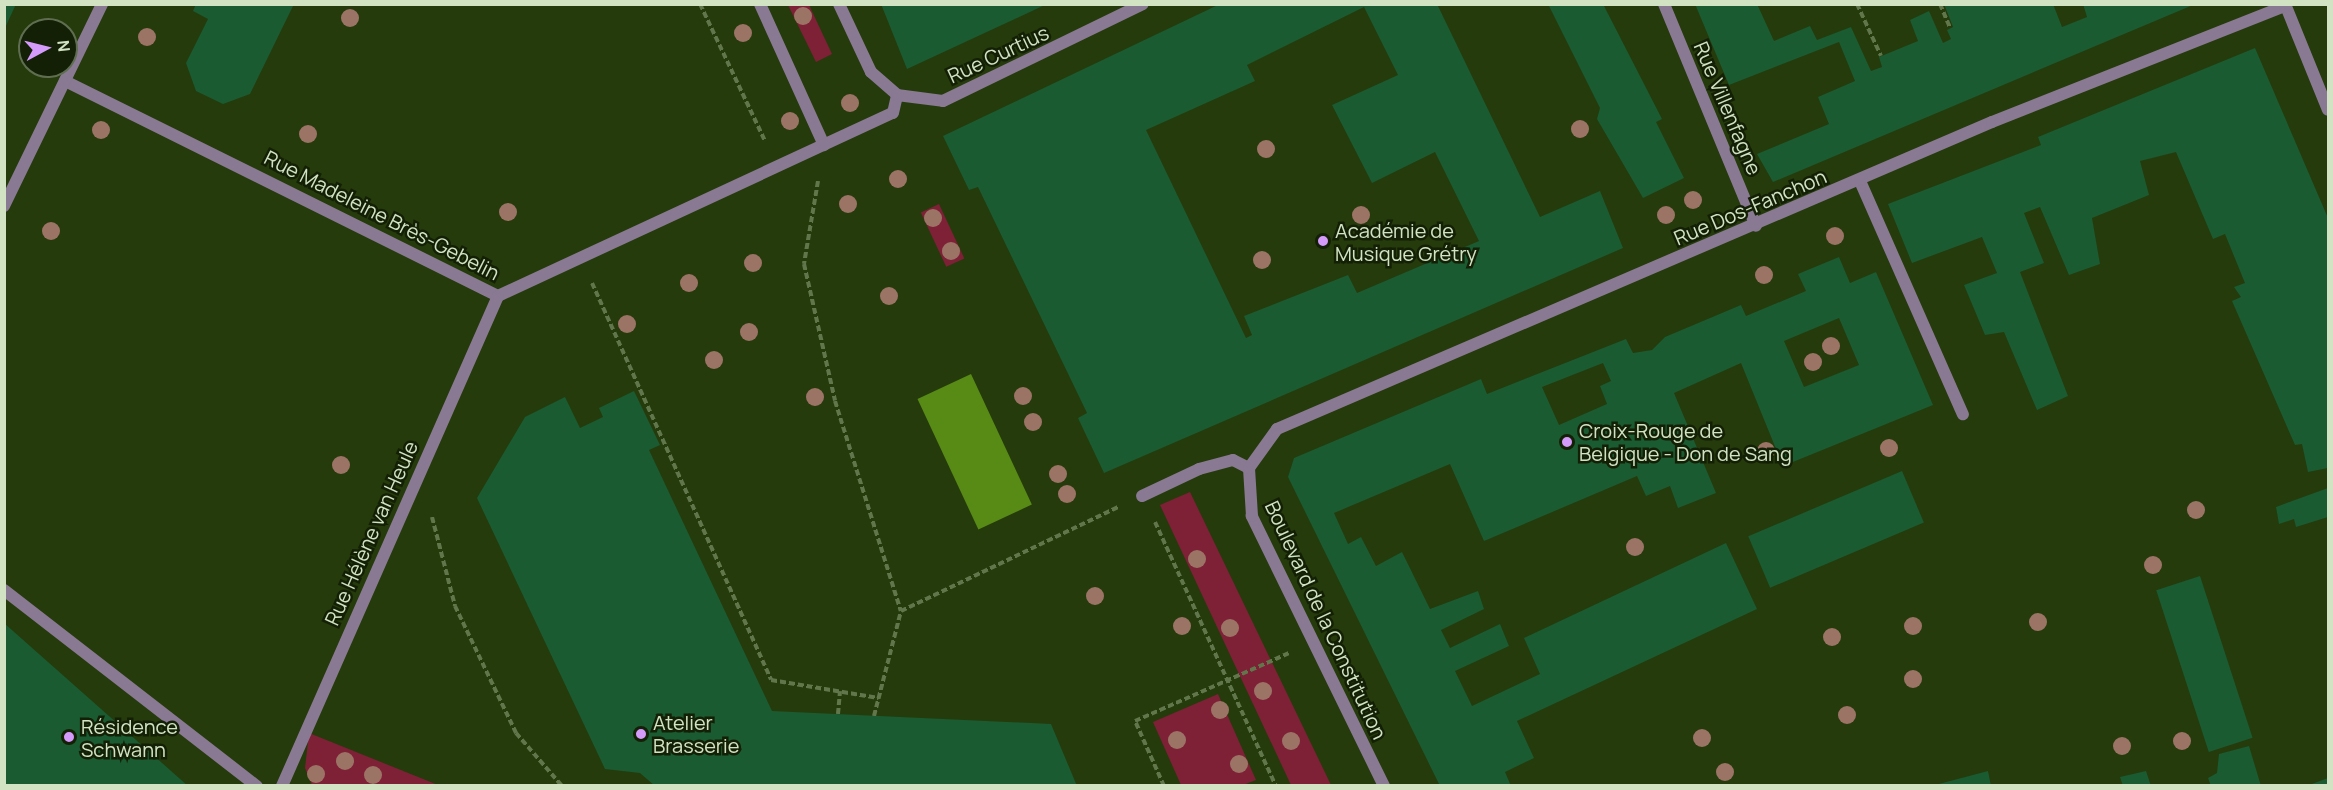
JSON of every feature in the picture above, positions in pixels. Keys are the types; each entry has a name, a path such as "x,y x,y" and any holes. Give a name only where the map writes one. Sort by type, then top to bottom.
{"street":[{"path":"4,206 102,4"},
{"path":"760,4 824,145"},
{"path":"838,4 870,72 897,94"},
{"name":"Rue Curtius","path":"897,94 943,101 1143,4"},
{"name":"Rue Villenfagne","path":"1664,4 1756,226"},
{"path":"2285,5 2328,110"},
{"name":"Rue Dos-Fanchon","path":"1249,468 1277,429 1860,181 2285,5"},
{"name":"Rue Madeleine Brès-Gebelin","path":"65,81 498,296 893,113 897,94"},
{"path":"1860,181 1964,414"},
{"name":"Rue Hélène van Heule","path":"282,786 498,296"},
{"path":"1142,496 1198,469 1233,460 1249,468"},
{"name":"Boulevard de la Constitution","path":"1249,468 1251,516 1384,786"},
{"path":"4,590 257,786"}],"path":[{"path":"700,4 777,166"},
{"path":"1857,4 1881,56"},
{"path":"1940,4 1950,28"},
{"path":"824,145 804,264 836,400 900,611 874,716"},
{"path":"580,257 771,681 879,698"},
{"path":"420,470 455,606 516,733 562,786"},
{"path":"900,611 1142,496 1230,680 1276,786"},
{"path":"1164,786 1135,721 1314,642"},
{"path":"838,714 840,691"}],"shaded area":[{"path":"788,5 809,5 832,54 816,62"},
{"path":"939,204 964,258 946,267 921,212"},
{"path":"971,374 1032,505 978,529 918,399"},
{"path":"1190,492 1331,785 1291,785 1160,505"},
{"path":"1218,694 1256,780 1243,785 1181,785 1153,722"},
{"path":"309,733 438,785 312,785 305,768"}],"building":[{"path":"5,4 16,4 5,28"},
{"path":"196,4 294,4 250,94 223,104 196,91 186,63 208,19 193,11"},
{"path":"881,4 1047,4 907,69"},
{"name":"Académie de Musique Grétry","path":"1220,4 1437,4 1540,217 1600,191 1623,248 1104,473 1078,418 1087,413 978,187 969,190 943,136","holes":["1364,7 1398,75 1332,105 1372,183 1435,152 1479,241 1357,293 1348,275 1244,316 1252,335 1246,338 1146,130 1255,81 1247,65"]},
{"path":"1548,4 1603,4 1662,119 1656,122 1684,178 1643,198 1597,119 1600,108"},
{"path":"1695,4 1757,4 1774,41 1810,26 1817,40 1851,27 1871,71 1882,67 1879,57 1918,41 1910,20 1929,11 1943,43 1951,39 1947,30 1953,27 1944,4 2053,4 2062,27 2087,17 2083,4 2193,5 1773,182 1757,154 1829,124 1818,97 1855,81 1839,42 1729,85"},
{"path":"2255,48 2328,218 2328,468 2308,472 2302,444 2295,445 2232,301 2241,297 2234,287 2245,283 2225,234 2213,239 2176,152 2140,161 2149,195 2092,218 2100,264 2069,275 2040,207 2024,213 2044,263 2020,272 2068,396 2037,410 2004,332 1985,335 1964,285 1997,273 1982,237 1912,263 1888,204 2041,145 2038,137"},
{"path":"1839,257 1850,283 1876,272 1933,405 1783,466 1741,363 1674,393 1716,493 1678,508 1670,486 1646,496 1637,476 1484,541 1450,464 1334,513 1348,544 1361,537 1376,566 1402,552 1430,609 1478,591 1484,609 1441,630 1450,648 1500,624 1509,646 1455,671 1472,706 1540,674 1524,638 1726,543 1757,609 1517,721 1534,758 1505,772 1511,786 1440,786 1288,477 1294,458 1481,379 1487,394 1626,339 1633,353 1652,350 1665,337 1741,305 1746,316 1806,291 1798,274","holes":["1839,318 1859,365 1804,387 1784,341","1603,363 1611,381 1600,386 1607,404 1559,425 1542,387"]},
{"path":"634,391 660,445 649,450 772,711 1051,724 1077,786 655,786 640,773 605,769 477,498 525,417 565,397 580,428 603,417 599,408"},
{"path":"1902,471 1924,523 1770,588 1748,536"},
{"path":"2328,488 2328,517 2296,527 2294,519 2279,524 2276,507"},
{"path":"2200,576 2253,738 2209,752 2156,590"},
{"name":"Résidence Schwann","path":"4,623 48,662 188,786 4,786"},
{"path":"2249,746 2261,786 2211,786 2208,778 2217,773 2219,754"},
{"path":"1988,771 1991,786 1935,786 1935,785"},
{"path":"2146,771 2151,786 2123,786 2120,777"},
{"path":"2328,778 2328,786 2309,786 2309,785"}],"place":[{"name":"Académie de Musique Grétry","path":"1323,241"},
{"name":"Croix-Rouge de Belgique - Don de Sang","path":"1567,442"},
{"name":"Atelier Brasserie","path":"641,734"},
{"name":"Résidence Schwann","path":"69,737"}]}
